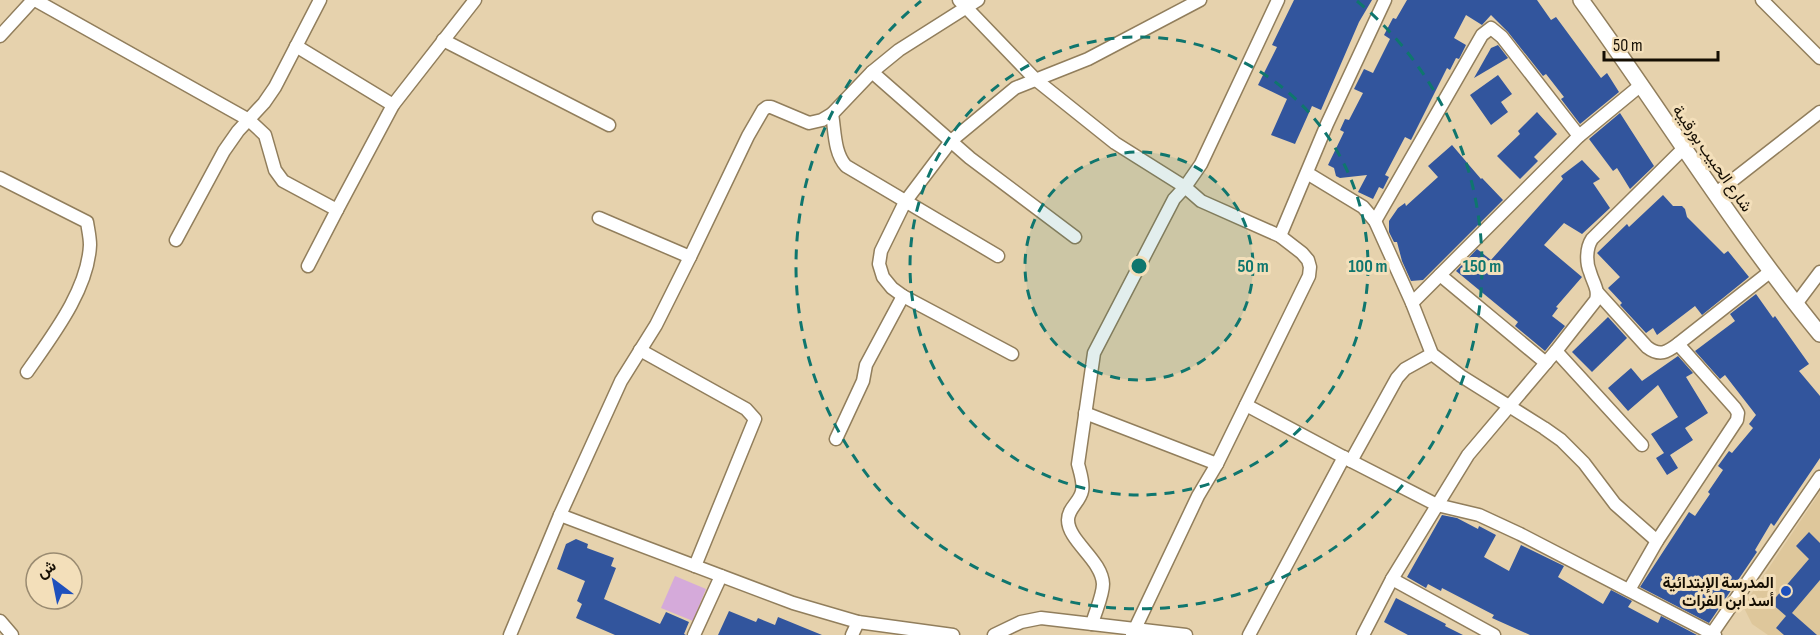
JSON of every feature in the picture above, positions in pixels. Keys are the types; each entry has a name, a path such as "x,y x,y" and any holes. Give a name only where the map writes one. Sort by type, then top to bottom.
{"street":[{"path":"0,36 34,0 249,120 265,135 275,170 283,181 338,210"},
{"path":"176,240 224,151 275,87 320,0"},
{"path":"308,266 393,105 475,0"},
{"path":"510,635 560,515 621,381 656,325 748,136 763,110 771,107 809,123 822,120 832,114 872,72 899,50 962,3 978,0"},
{"path":"1012,354 903,296 883,277 879,264 881,251 905,202 951,141 1015,88 1088,59 1200,0"},
{"path":"1092,624 1103,586 1101,572 1070,529 1068,520 1070,511 1082,493 1078,464 1094,352 1174,199 1201,164 1278,0"},
{"path":"1280,236 1354,64 1385,0"},
{"name":"شارع الحبيب بورقيبة","path":"1581,0 1715,194 1820,334"},
{"path":"1762,0 1820,58"},
{"path":"962,3 1035,79 1115,143 1185,187 1201,201 1280,236 1308,260 1310,267 1309,276 1217,464 1198,496 1134,632"},
{"path":"1375,221 1482,35 1491,28 1502,37 1579,136"},
{"path":"443,40 609,125"},
{"path":"296,46 393,105"},
{"path":"872,72 970,158 1075,237"},
{"path":"1412,303 1579,136 1641,85"},
{"path":"1715,194 1820,112"},
{"path":"832,114 838,153 846,166 998,256"},
{"path":"1684,148 1588,244 1589,271 1598,293 1653,352 1666,352 1771,271"},
{"path":"1306,173 1363,207 1375,221 1432,354 1461,376 1561,440 1584,463 1615,504 1656,541"},
{"path":"0,178 87,222 90,245 84,276 61,322 27,372"},
{"path":"599,218 690,257"},
{"path":"1796,304 1820,272"},
{"path":"1440,274 1546,363"},
{"path":"1363,635 1392,579 1468,455 1556,351 1596,300 1598,293"},
{"path":"836,439 863,381 866,365 903,296"},
{"path":"1629,590 1656,541 1737,420 1738,413 1735,408 1678,344"},
{"path":"640,350 746,409 755,419 695,566"},
{"path":"1556,351 1642,445"},
{"path":"1249,635 1347,459 1397,378 1405,369 1432,354"},
{"path":"1246,405 1437,505 1479,515 1520,534 1713,634 1820,477"},
{"path":"1085,413 1217,464"},
{"path":"560,515 793,603 858,622 953,635"},
{"path":"694,635 721,576"},
{"path":"1392,579 1494,635"},
{"path":"994,635 1021,622 1041,618 1134,632 1186,635"},
{"path":"0,621 12,635"},
{"path":"852,635 858,622"}],"shaded area":[{"name":"المدرسة الإبتدائية أسد ابن الفرات","path":"1820,492 1820,635 1768,635 1752,624 1743,606"},
{"path":"675,576 706,589 693,621 661,608"}],"building":[{"path":"1294,0 1372,0 1359,22 1321,110 1312,106 1295,144 1271,135 1287,99 1258,85 1277,47 1272,45"},
{"path":"1407,0 1537,0 1551,20 1556,17 1601,78 1607,73 1619,92 1580,124 1561,99 1564,97 1546,74 1543,76 1508,32 1491,15 1482,25 1466,15 1454,38 1466,45 1459,59 1456,58 1450,70 1447,68 1411,140 1405,137 1385,175 1389,177 1383,189 1379,187 1373,199 1358,192 1367,175 1340,178 1336,176 1334,168 1328,165 1344,132 1340,130 1345,119 1349,120 1363,93 1354,89 1364,69 1373,73 1390,39 1384,35 1393,18 1396,19"},
{"path":"1498,45 1508,58 1474,78 1491,48"},
{"path":"1498,75 1512,94 1501,102 1508,112 1491,125 1470,95"},
{"path":"1537,112 1557,134 1534,157 1538,161 1520,179 1497,156 1520,134 1518,131"},
{"path":"1620,113 1654,166 1630,189 1617,168 1613,171 1589,139"},
{"path":"1452,145 1481,179 1503,200 1423,280 1411,281 1397,242 1394,242 1389,232 1389,221 1398,208 1405,203 1406,206 1438,177 1428,166"},
{"path":"1582,160 1600,179 1593,183 1610,208 1582,234 1564,223 1544,245 1582,277 1556,307 1558,308 1552,316 1565,326 1545,351 1515,326 1518,322 1456,271 1477,249 1491,260 1563,179 1561,176"},
{"path":"1663,195 1673,206 1682,206 1687,217 1724,254 1728,251 1749,277 1702,315 1695,306 1657,335 1653,328 1646,333 1620,305 1622,303 1608,288 1620,277 1597,253 1627,224 1629,227"},
{"path":"1756,294 1773,318 1775,316 1809,364 1799,371 1820,396 1820,458 1774,526 1771,523 1755,550 1757,552 1709,623 1640,587 1689,512 1695,516 1710,494 1708,492 1723,470 1718,466 1729,451 1732,453 1753,428 1749,424 1756,415 1725,375 1720,379 1695,351 1735,321 1730,314"},
{"path":"1608,317 1627,338 1592,372 1572,352"},
{"path":"1678,356 1693,373 1686,377 1708,413 1685,428 1693,440 1670,455 1678,468 1667,475 1656,458 1664,453 1651,434 1678,417 1658,385 1628,411 1608,388 1631,368 1642,381"},
{"path":"1442,515 1457,518 1478,529 1479,526 1496,535 1484,557 1509,571 1521,545 1564,566 1558,577 1603,604 1611,590 1632,601 1628,607 1658,623 1661,616 1697,635 1530,635 1492,618 1494,615 1442,588 1441,591 1428,584 1426,588 1407,577"},
{"path":"1809,532 1820,543 1820,580 1792,613 1817,635 1784,635 1776,628 1786,616 1771,603 1809,559 1796,546"},
{"path":"576,539 588,544 587,548 614,558 611,566 616,568 604,599 660,624 666,612 689,622 684,634 686,635 615,635 576,618 582,604 577,601 585,581 557,569 566,544"},
{"path":"1396,598 1463,635 1408,635 1384,622"},
{"path":"729,611 756,622 758,618 775,625 778,617 822,635 718,635"}],"place":[{"name":"المدرسة الإبتدائية أسد ابن الفرات","path":"1786,591"}]}
